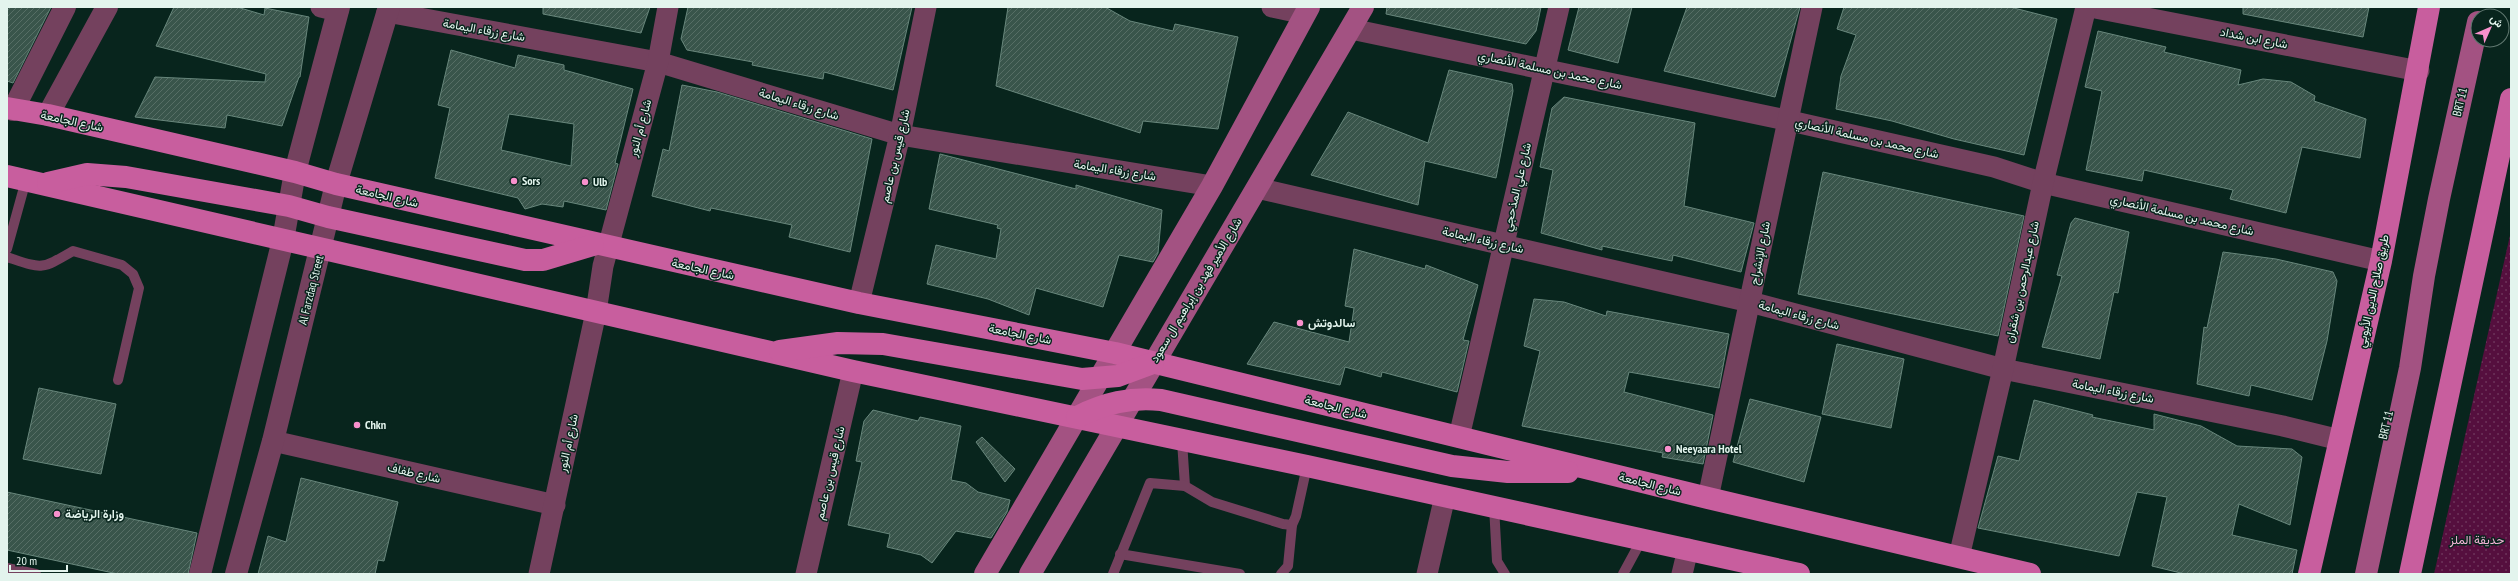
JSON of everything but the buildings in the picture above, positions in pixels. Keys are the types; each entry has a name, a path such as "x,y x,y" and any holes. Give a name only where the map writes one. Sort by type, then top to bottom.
{"main road":[{"name":"شارع الأمير فهد بن إبراهيم ال سعود","path":"1030,574 1131,399 1363,7"},
{"name":"طريق صلاح الدين الأيوبي","path":"2309,574 2381,260 2419,71 2429,7"},
{"path":"985,574 1212,186 1307,11"},
{"name":"BRT 11","path":"2366,574 2410,368 2424,276 2472,48"},
{"path":"2410,574 2511,99"},
{"name":"شارع الجامعة","path":"10,109 48,115 295,172 336,184 601,246 859,303 1115,353 1459,438 2030,574"},
{"path":"25,180 87,174 112,175 288,206 328,217 525,260 543,260 601,246"},
{"path":"25,180 853,371 1116,425 1182,441 1494,506 1799,574"},
{"name":"BRT 11","path":"2353,574 2412,310 2424,276"},
{"path":"771,352 815,344 861,342 906,347 1064,377 1100,379 1118,376 1153,363"},
{"path":"1077,417 1112,402 1131,399 1161,400 1452,466 1537,473 1593,470"}],"street":[{"path":"10,109 65,7"},
{"path":"48,115 107,7"},
{"name":"شارع أم النور","path":"539,574 596,312 601,246 658,62 668,7"},
{"name":"شارع قيس بن عاصم","path":"859,303 900,135 926,7"},
{"path":"1272,7 1307,11"},
{"name":"شارع علي المذحجي","path":"1459,438 1559,7"},
{"name":"شارع الإنشراح","path":"1708,498 1750,302 1786,120 1812,7"},
{"name":"شارع عبدالرحمن بن شقران","path":"1959,557 2003,369 2043,183 2086,7"},
{"name":"شارع ابن شداد","path":"2090,7 2419,71"},
{"path":"200,574 282,240 295,172 333,8"},
{"name":"شارع زرقاء اليمامة","path":"388,10 658,62 900,135 1212,186"},
{"name":"Al Farzdaq Street","path":"236,574 274,441 336,184 388,10"},
{"name":"شارع محمد بن مسلمة الأنصاري","path":"1351,29 1786,120 1994,168 2043,183 2381,260"},
{"name":"شارع زرقاء اليمامة","path":"1257,188 1750,302 2003,369 2283,426 2340,440"},
{"name":"شارع قيس بن عاصم","path":"806,574 853,371"},
{"name":"شارع طفاف","path":"274,441 555,505"},
{"path":"1427,574 1445,496"},
{"path":"1682,574 1688,549"}],"lane":[{"path":"7,249 25,180"},
{"path":"7,257 36,266 48,266 73,252 122,265 133,274 139,288 118,380"},
{"path":"1182,441 1185,486"},
{"path":"1281,574 1288,566 1292,525 1296,516 1307,466"},
{"path":"1112,574 1150,483 1185,486 1212,502 1292,525"},
{"path":"1494,506 1497,561 1505,574"},
{"path":"1623,574 1642,539"},
{"path":"1120,554 1240,574"},
{"path":"7,568 36,574"}],"green space":[{"name":"حديقة الملز","path":"2511,231 2511,574 2434,574"}],"place":[{"name":"Sors","path":"514,181"},
{"name":"Ulb","path":"585,182"},
{"name":"سالدوتش","path":"1300,323"},
{"name":"Chkn","path":"357,425"},
{"name":"Neeyaara Hotel","path":"1668,449"},
{"name":"وزارة الرياضة","path":"57,514"}]}
